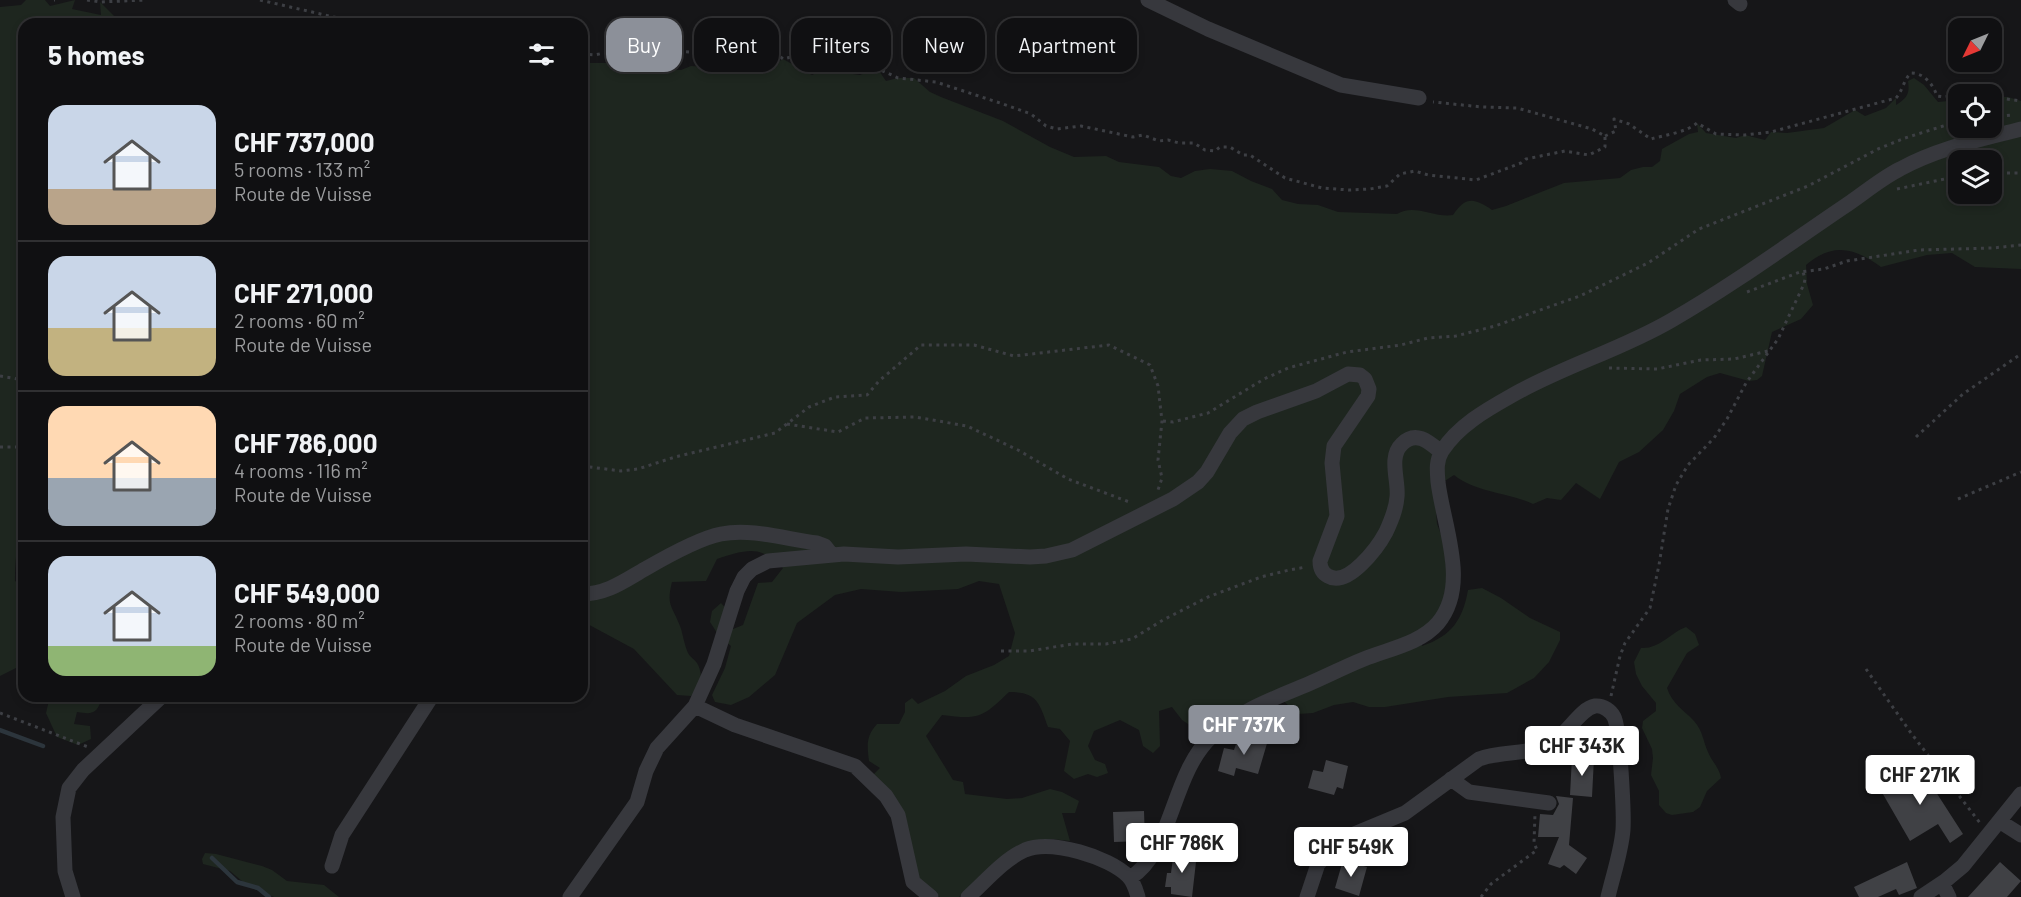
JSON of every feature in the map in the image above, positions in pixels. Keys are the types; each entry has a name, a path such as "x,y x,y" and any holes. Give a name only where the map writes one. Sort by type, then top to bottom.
{"street":[{"path":"1148,0 1208,29 1341,85 1419,98"},
{"path":"1130,878 1145,865 1158,842 1189,765 1203,745 1223,726 1259,704 1415,639 1438,622 1449,603 1454,579 1437,463 1441,452 1463,428 1491,407 1549,375 1633,341 1673,320 1898,170 1942,149 2020,121"},
{"path":"570,897 637,802 646,771 657,748 695,706 714,664 736,591 746,574 752,569 768,561 854,554 898,557 966,554 1046,556 1084,545 1173,499 1198,482 1207,472 1230,433 1243,419 1316,391 1348,374 1360,375 1368,384 1368,396 1341,434 1332,455 1337,516 1321,555 1320,566 1327,576 1339,578 1360,566 1384,535 1398,495 1395,458 1400,445 1406,440 1419,437 1426,439 1441,452"},
{"path":"588,594 602,593 611,589 646,568 704,540 722,534 748,533 817,543 825,546 832,555"},
{"path":"73,897 65,871 63,817 69,788 83,770 156,702"},
{"path":"332,866 342,835 428,702"},
{"path":"695,706 735,725 855,766 886,796 898,815 913,882 931,897"},
{"path":"1307,897 1318,864 1334,847 1352,835 1405,813 1484,758 1536,749 1551,743 1592,707 1599,706 1608,710 1615,719 1618,732 1623,817 1619,853 1608,897"},
{"path":"1451,779 1469,792 1543,802"},
{"path":"1921,897 1945,890 2021,794"},
{"path":"1994,827 2021,835"},
{"path":"968,897 1013,857 1025,850 1042,846 1065,848 1114,867 1130,878 1138,897"}],"path":[{"path":"87,0 100,2 146,0"},
{"path":"260,0 338,18"},
{"path":"588,54 624,48 740,52 750,48 775,52 783,59 795,56 820,62 836,59 868,64 898,78 936,82 1000,103 1031,114 1046,126 1057,129 1081,126 1132,137 1143,135 1159,141 1194,143 1205,150 1215,151 1220,147 1230,147 1243,155 1250,155 1285,178 1322,188 1370,189 1388,186 1400,174 1415,171 1428,175 1476,180 1526,159 1566,151 1589,155 1605,147 1605,136"},
{"path":"1605,136 1616,130 1614,119 1629,124 1651,139 1690,129 1697,123 1716,134 1745,135 1771,132 1896,98 1902,91 1906,77 1911,73 1918,73 1927,79 1935,88 1937,96 1948,96"},
{"path":"1419,98 1440,105 1517,108 1592,129 1605,136"},
{"path":"2002,98 2021,101"},
{"path":"2002,118 2020,121"},
{"path":"1162,421 1173,422 1208,413 1264,379 1288,368 1347,352 1401,345 1428,338 1456,336 1495,326 1586,294 1670,250 1699,229 1808,186 1896,141 1948,124"},
{"path":"2002,173 2021,173"},
{"path":"1893,190 1948,178"},
{"path":"1742,294 1803,272 1847,261 1919,250 2021,245"},
{"path":"1608,710 1625,643 1650,608 1668,508 1676,485 1688,465 1714,438 1751,374 1781,333 1804,284 1803,272"},
{"path":"588,467 621,471 638,469 775,433 809,407 835,397 867,395 879,381 921,345 974,345 1014,356 1109,345 1150,365 1158,387 1162,421 1158,460 1162,478 1152,500 1151,510 1068,479 1018,450 967,426 915,417 865,418 838,432 787,424"},
{"path":"1604,367 1658,369 1701,360 1734,359 1770,351"},
{"path":"1916,436 1963,394 2021,354"},
{"path":"0,376 18,379"},
{"path":"0,447 18,447"},
{"path":"1958,499 2021,472"},
{"path":"1002,651 1030,651 1072,644 1106,644 1132,639 1208,597 1270,574 1320,566"},
{"path":"1866,669 1977,821 1994,827"},
{"path":"0,713 102,752"},
{"path":"1481,897 1491,884 1537,850 1534,843 1543,802"}],"shaded area":[{"path":"26,0 45,0 50,6 75,0 72,9 101,15 100,2 116,18 18,18 18,544 15,581 18,583 18,667 0,676 0,7 21,5"},
{"path":"783,59 791,63 791,72 807,72 812,75 819,72 838,72 860,75 867,72 880,72 886,81 914,78 930,92 1003,121 1050,147 1074,157 1106,156 1119,162 1159,167 1171,176 1181,178 1195,171 1210,169 1232,171 1272,189 1282,200 1318,205 1338,212 1397,214 1417,210 1439,215 1453,215 1462,205 1471,201 1492,210 1564,183 1620,178 1631,170 1652,167 1660,161 1662,149 1689,134 1698,132 1697,123 1706,133 1736,138 1745,135 1765,140 1771,132 1787,133 1824,128 1855,110 1865,116 1886,108 1896,98 1896,105 1905,98 1909,89 1908,81 1914,78 1924,85 1938,102 1948,101 1948,138 2002,138 2002,97 2021,101 2021,269 1975,267 1952,253 1927,255 1881,267 1853,252 1844,250 1825,253 1806,265 1807,284 1813,305 1801,319 1772,332 1762,376 1757,380 1749,381 1720,373 1707,377 1680,394 1674,411 1663,430 1639,452 1619,462 1600,499 1576,483 1561,500 1547,498 1533,504 1482,489 1454,475 1434,488 1437,524 1444,542 1447,580 1442,606 1422,640 1422,646 1441,637 1454,625 1463,610 1468,590 1482,588 1530,618 1560,632 1560,640 1549,662 1534,678 1507,693 1448,697 1385,707 1369,707 1353,702 1334,705 1313,713 1298,714 1279,697 1209,729 1194,728 1182,720 1172,707 1159,711 1160,746 1153,753 1143,746 1139,730 1120,720 1094,731 1088,746 1095,760 1105,764 1108,773 1097,777 1088,774 1074,779 1064,771 1070,741 1060,729 1048,727 1039,705 1031,696 1009,692 993,707 980,715 965,717 942,715 926,736 953,780 963,782 965,794 1007,799 1022,798 1050,789 1062,792 1079,801 1075,813 1062,813 1070,841 1037,840 993,866 959,897 940,897 922,884 872,776 880,768 869,761 868,741 877,724 899,724 905,712 905,703 912,698 918,704 945,691 966,676 994,665 1009,656 1015,633 999,584 979,581 958,589 901,592 861,589 835,595 797,623 775,675 749,697 731,705 715,702 712,695 725,668 731,646 719,636 710,622 712,611 721,603 729,612 733,629 743,625 758,583 772,582 783,568 767,555 752,551 736,553 717,559 706,581 672,582 671,605 685,646 697,663 701,677 699,685 691,696 677,695 634,649 588,624 588,63 606,63 606,72 682,72 682,70 691,66 694,66 694,72 779,72 779,61"},
{"path":"1686,627 1695,634 1699,645 1687,653 1667,688 1675,703 1699,729 1721,778 1707,791 1700,807 1693,812 1672,815 1666,813 1659,805 1659,791 1651,775 1652,749 1642,728 1643,721 1656,711 1656,703 1642,686 1636,674 1634,662 1641,648 1654,646"},
{"path":"49,702 101,702 94,712 77,712 74,724 90,726 91,739 78,745 57,737 46,713"},
{"path":"205,853 262,866 287,881 324,885 339,897 274,897 249,887 230,871 203,864 202,859"}],"building":[{"path":"1244,733 1268,740 1258,774 1236,768 1234,776 1218,771 1224,748 1234,750 1237,741 1241,743"},
{"path":"1572,757 1594,758 1592,797 1570,795"},
{"path":"1326,760 1348,766 1343,789 1337,787 1334,795 1308,788 1313,770 1323,772"},
{"path":"1924,766 1938,787 1934,789 1963,834 1950,843 1938,824 1910,841 1880,789"},
{"path":"1556,796 1573,798 1569,845 1587,858 1576,874 1564,865 1560,868 1548,864 1559,837 1538,837 1540,814 1553,815 1559,804"},
{"path":"1144,811 1145,841 1114,842 1113,812"},
{"path":"1174,850 1197,853 1192,897 1171,894 1171,887 1165,887 1167,873 1171,873"},
{"path":"1343,860 1367,867 1359,896 1335,888"},
{"path":"1907,862 1917,888 1899,895 1896,889 1878,897 1859,897 1854,887"},
{"path":"2000,862 2021,881 2007,897 1968,897"}],"waterway":[{"path":"0,730 43,746"},
{"path":"212,858 237,882 258,888 269,897"}]}
